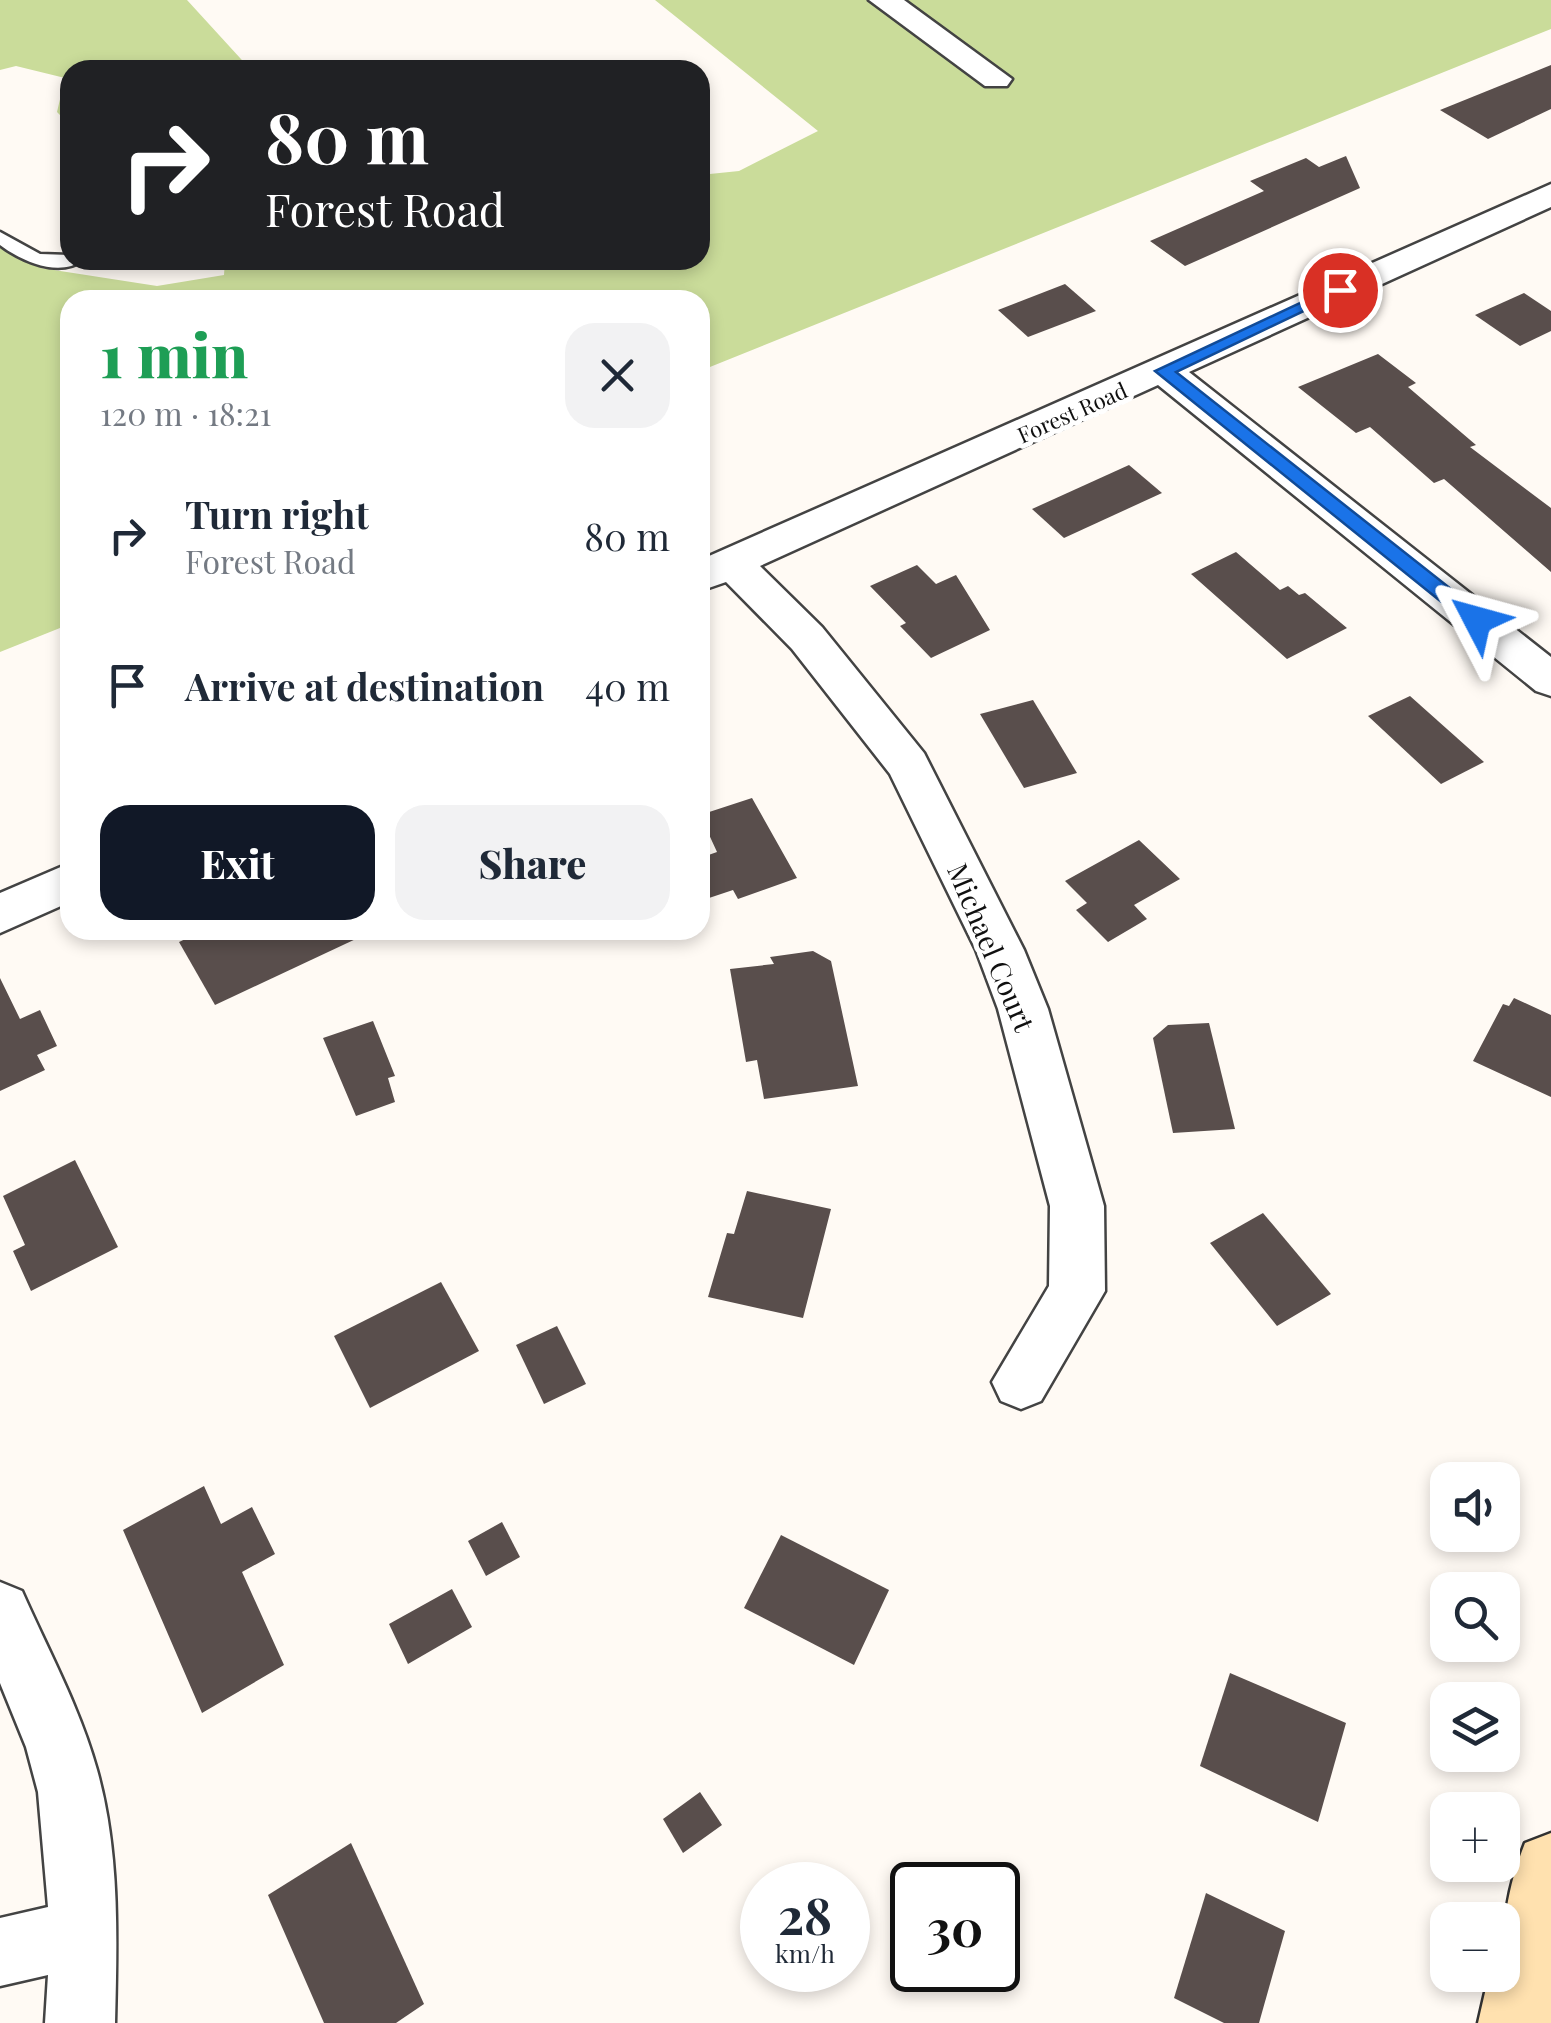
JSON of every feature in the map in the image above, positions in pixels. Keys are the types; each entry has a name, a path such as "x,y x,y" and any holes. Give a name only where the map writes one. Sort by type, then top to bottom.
{"street":[{"path":"884,0 996,79"},
{"name":"Forest Road","path":"717,571 1551,194"},
{"path":"1164,371 1551,680"},
{"name":"Michael Court","path":"717,571 807,638 908,765 1000,950 1023,1008 1077,1206 1077,1292 1021,1382"},
{"path":"0,914 60,887"},
{"path":"0,1612 40,1703 70,1790 85,1934 80,2023"},
{"path":"1516,2023 1551,1869"},
{"path":"0,1952 85,1934"}],"lane":[{"path":"0,237 30,259 60,262"}],"green space":[{"path":"0,0 187,0 242,60 60,60 60,77 16,66 0,70"},
{"path":"655,0 1551,0 1551,29 710,367 710,290 60,290 60,628 0,652 0,248 41,268 157,286 224,275 224,270 710,270 710,174 739,171 818,131"}],"building":[{"path":"1551,65 1551,109 1488,139 1440,110"},
{"path":"1346,156 1360,188 1185,266 1150,241 1264,191 1250,181 1306,158 1319,167"},
{"path":"1065,284 1096,311 1028,337 998,310"},
{"path":"1524,293 1551,311 1551,331 1520,346 1475,315"},
{"path":"1378,354 1416,383 1408,387 1476,445 1470,447 1551,508 1551,572 1444,479 1434,483 1370,427 1356,433 1298,387"},
{"path":"1129,465 1162,493 1064,538 1032,509"},
{"path":"1236,552 1280,590 1288,586 1299,595 1305,593 1347,628 1287,659 1191,574"},
{"path":"917,565 936,584 956,575 990,630 931,658 900,626 906,623 870,586"},
{"path":"1410,696 1484,762 1441,784 1368,716"},
{"path":"1033,700 1077,773 1024,788 980,714"},
{"path":"752,798 797,878 738,899 733,890 710,898 710,854 717,852 710,837 710,812"},
{"path":"1139,840 1180,879 1134,905 1147,919 1108,942 1076,910 1087,903 1065,881"},
{"path":"183,940 354,940 215,1005 179,942"},
{"path":"813,951 831,961 858,1086 764,1099 757,1060 746,1062 730,969 774,964 770,957"},
{"path":"0,978 20,1019 40,1010 57,1046 37,1055 45,1070 0,1091"},
{"path":"1514,998 1551,1015 1551,1097 1473,1061 1503,1004 1509,1006"},
{"path":"373,1021 395,1076 388,1078 395,1102 356,1116 323,1038"},
{"path":"1209,1023 1235,1129 1173,1133 1153,1038 1168,1025"},
{"path":"75,1160 118,1247 31,1291 13,1251 25,1245 3,1196"},
{"path":"747,1191 831,1209 803,1318 708,1297 727,1233 734,1234"},
{"path":"1263,1213 1331,1294 1277,1326 1210,1243"},
{"path":"441,1282 479,1351 370,1408 334,1336"},
{"path":"557,1326 586,1384 544,1404 516,1345"},
{"path":"204,1486 221,1524 252,1507 275,1554 242,1572 284,1665 202,1713 123,1530"},
{"path":"502,1522 520,1557 486,1576 468,1541"},
{"path":"781,1535 889,1590 854,1665 744,1608"},
{"path":"452,1589 472,1627 408,1664 389,1624"},
{"path":"1230,1673 1346,1723 1318,1822 1200,1766"},
{"path":"700,1792 722,1825 683,1853 663,1819"},
{"path":"351,1843 424,2004 396,2023 324,2023 268,1895"},
{"path":"1206,1893 1285,1931 1259,2023 1224,2023 1174,1998"}],"route":[{"path":"1340,290 1164,371 1477,620"}]}
